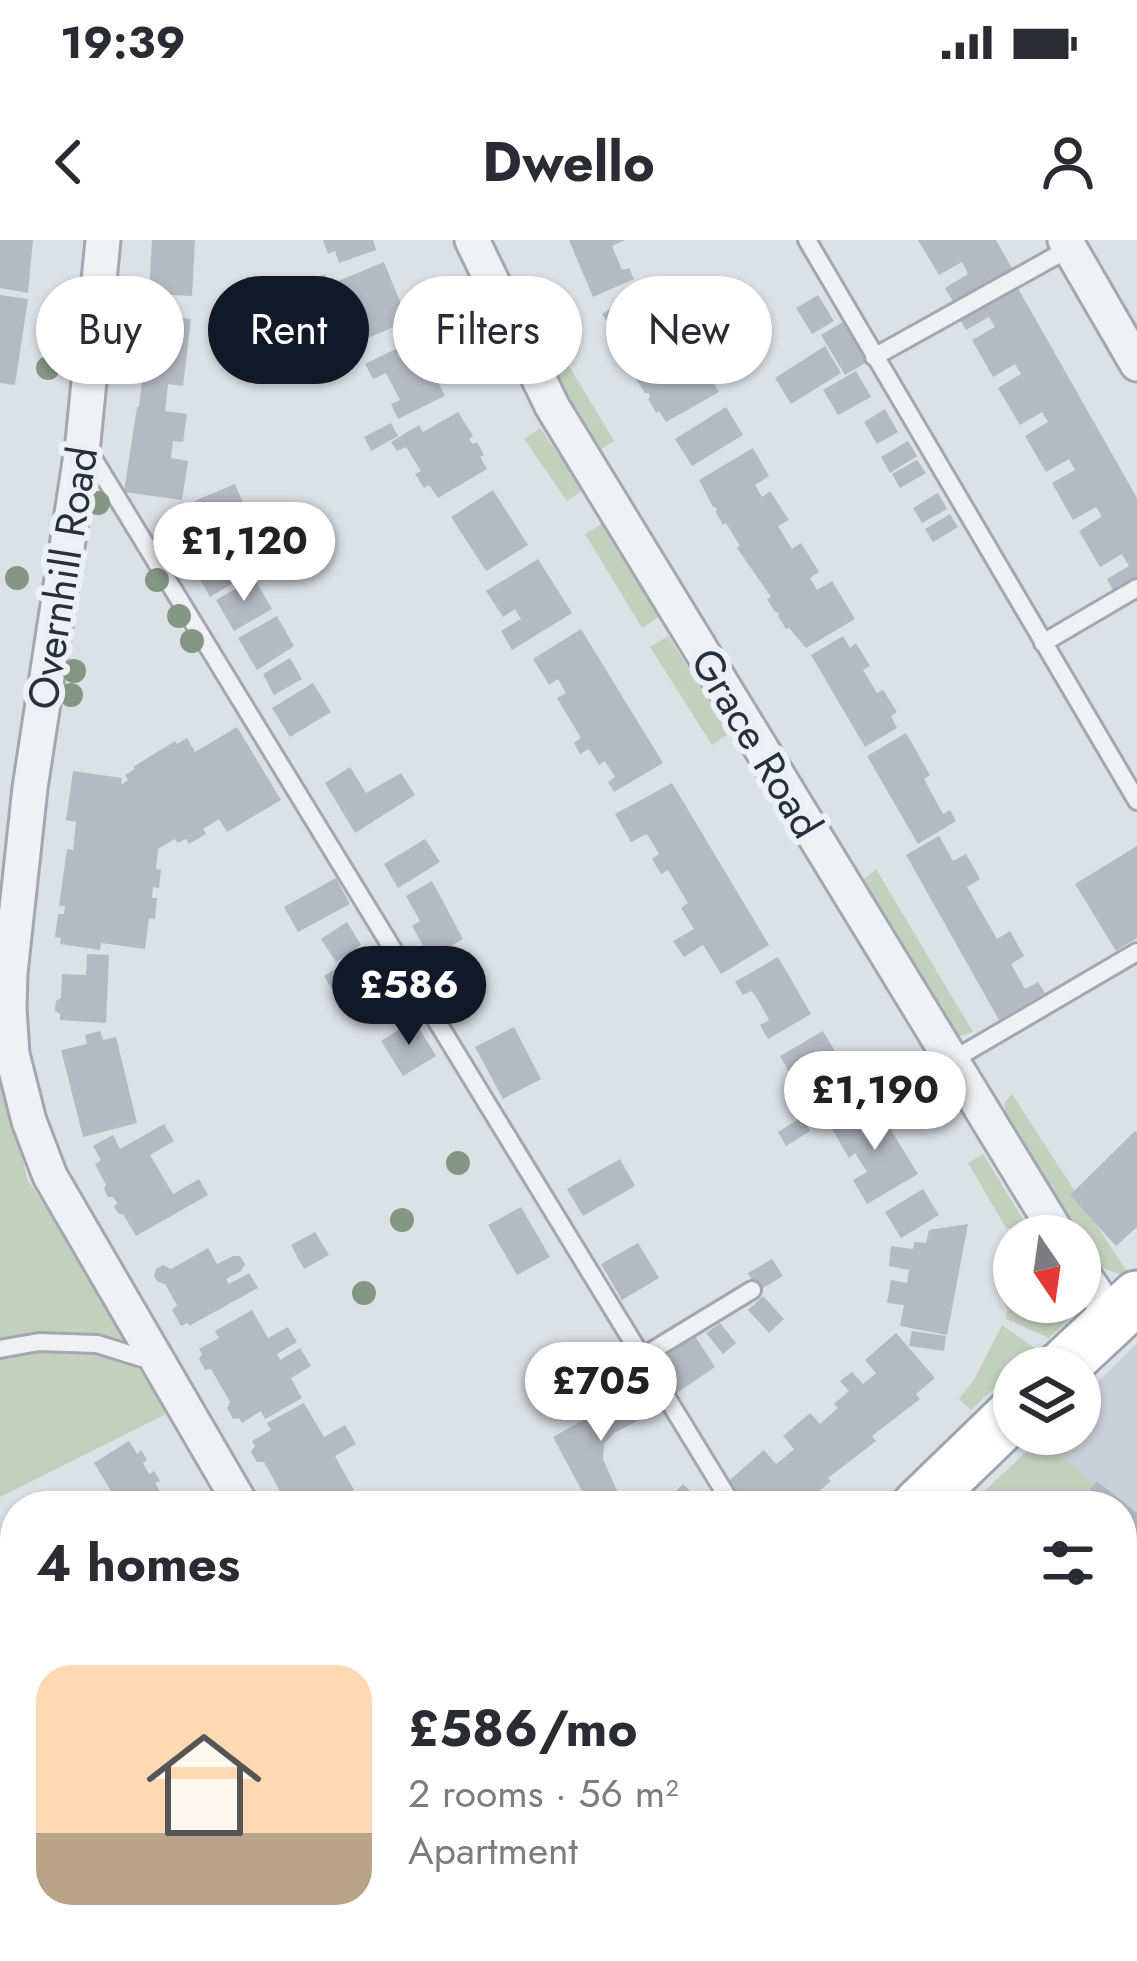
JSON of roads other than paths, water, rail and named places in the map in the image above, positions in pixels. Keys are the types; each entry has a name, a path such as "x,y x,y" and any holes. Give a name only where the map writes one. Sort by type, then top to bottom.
{"main road":[{"path":"1083,1347 1125,1308"},
{"path":"933,1491 993,1433"}],"street":[{"name":"Overnhill Road","path":"103,240 83,442 30,788 10,973 10,1032 29,1121 48,1172 233,1491"},
{"name":"Grace Road","path":"472,240 552,406 1046,1215"},
{"path":"1068,244 1137,364"},
{"path":"1101,1288 1125,1308"}],"lane":[{"path":"807,240 1137,801"},
{"path":"874,357 1068,244"},
{"path":"83,442 724,1491"},
{"path":"1043,643 1137,588"},
{"path":"952,1061 1137,952"},
{"path":"642,1357 752,1290"},
{"path":"0,1348 39,1342 97,1344 158,1364"}]}
